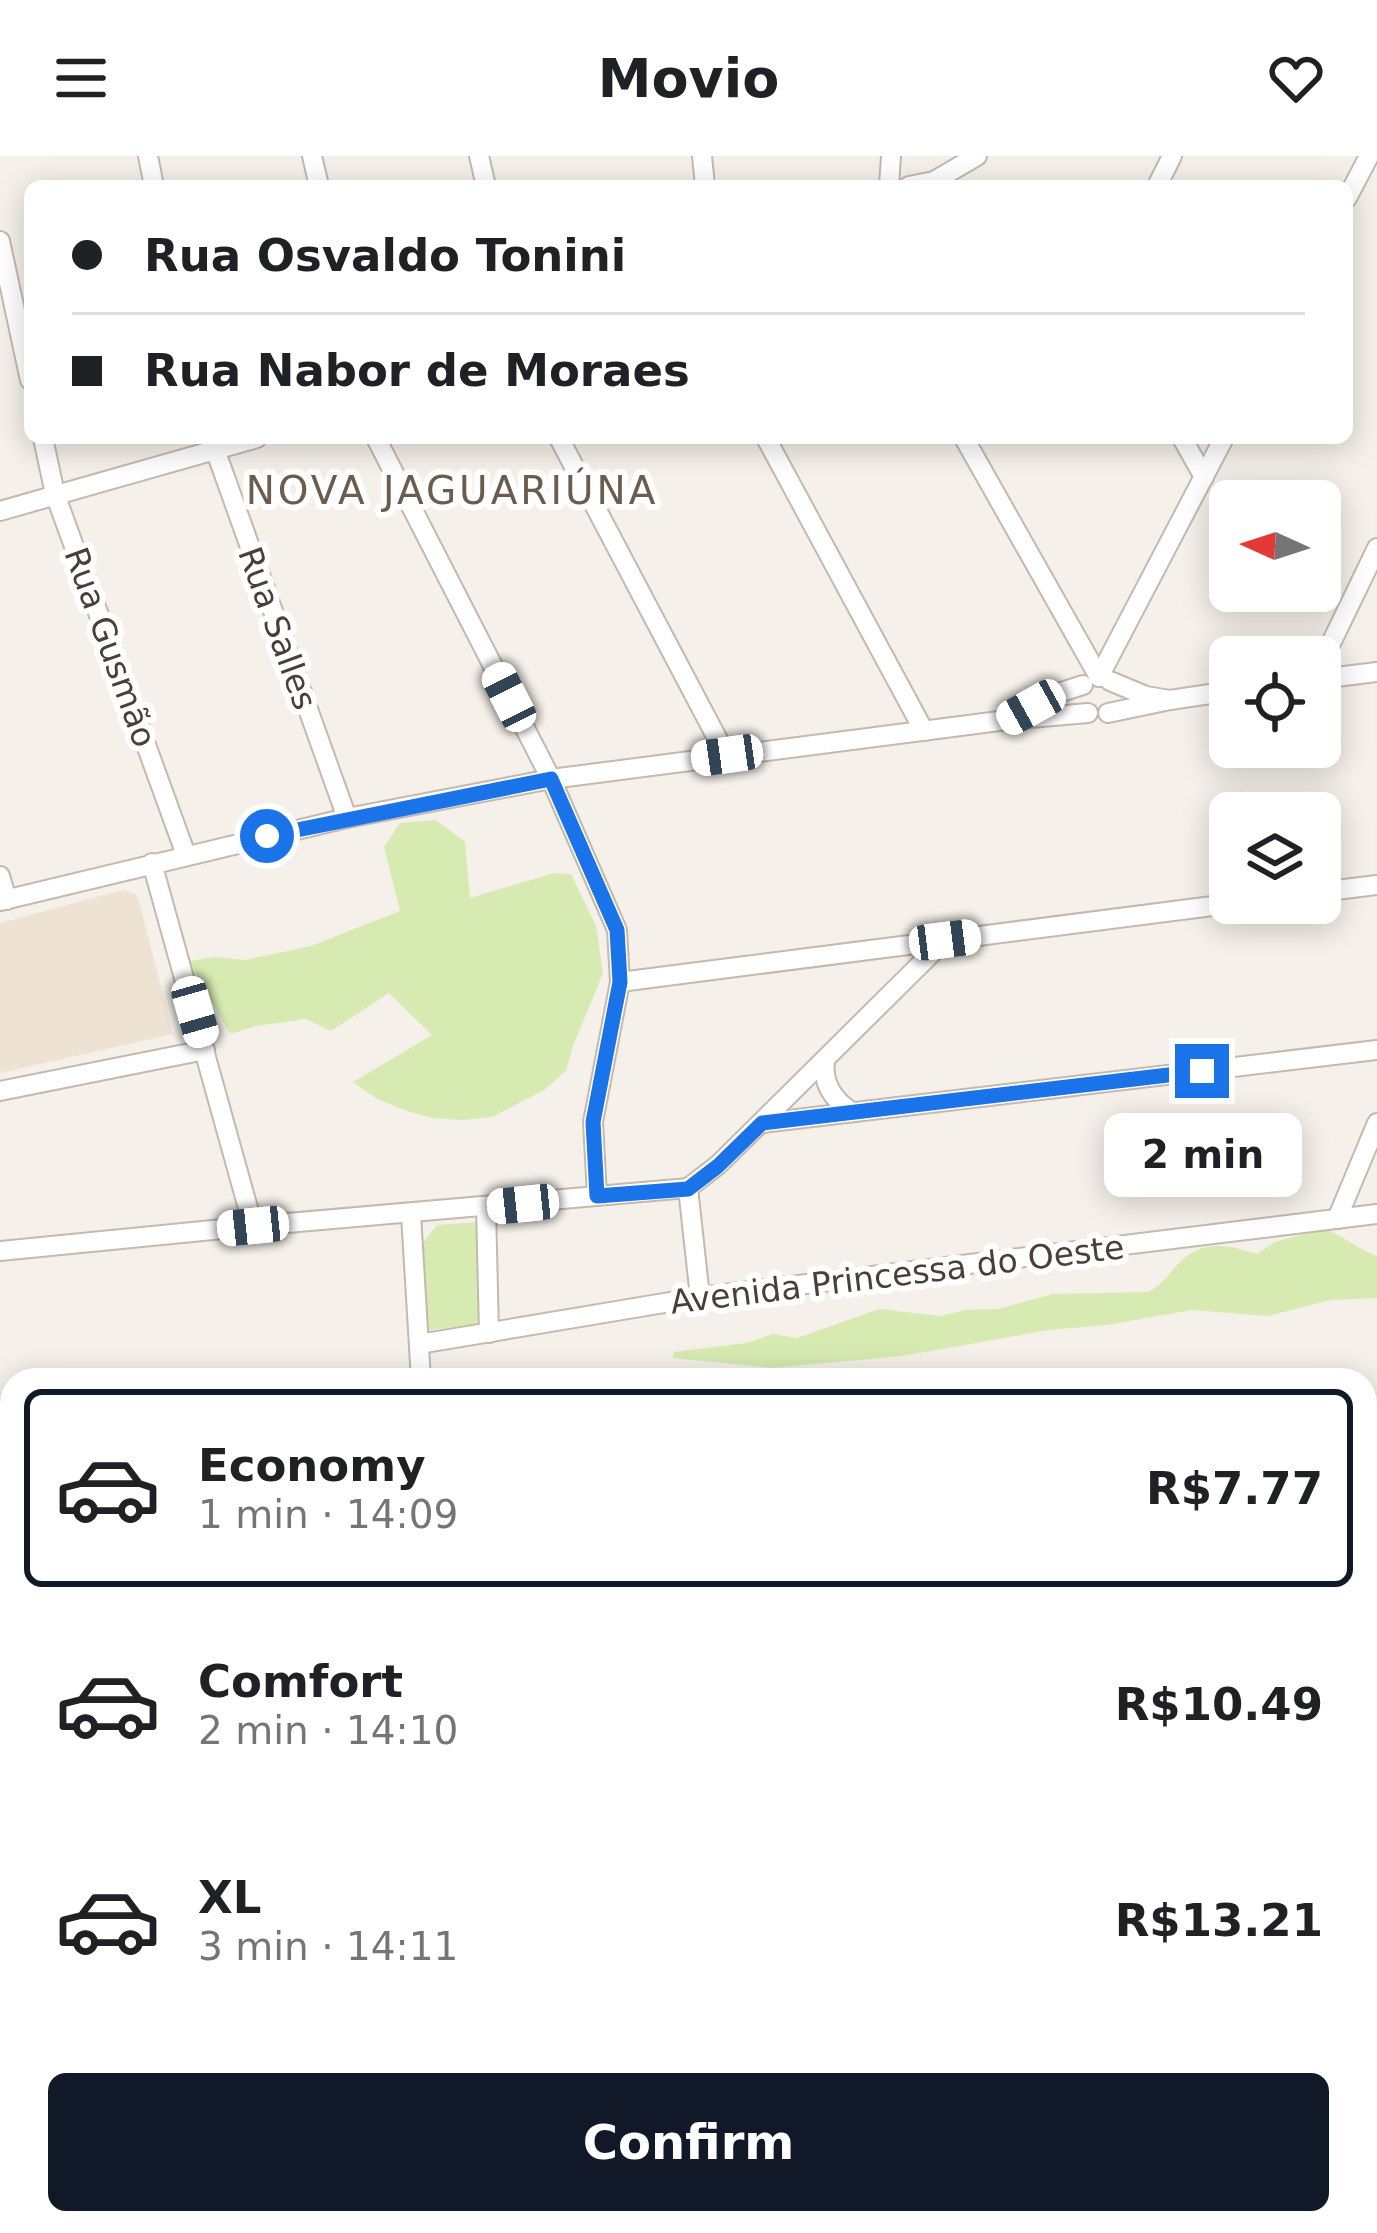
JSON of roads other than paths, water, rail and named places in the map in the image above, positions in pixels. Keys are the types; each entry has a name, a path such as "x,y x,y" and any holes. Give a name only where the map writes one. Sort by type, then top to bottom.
{"street":[{"path":"936,180 977,156"},
{"path":"1353,187 1369,156"},
{"path":"0,241 24,352"},
{"name":"Rua Gusmão","path":"44,444 55,494 186,854"},
{"path":"0,511 212,444"},
{"name":"Rua Salles","path":"212,444 347,818"},
{"path":"379,444 551,779 617,930 620,982 593,1122 597,1196"},
{"path":"562,444 727,755"},
{"path":"769,444 924,731"},
{"path":"967,444 1097,681 1118,697 1098,713"},
{"path":"1185,444 1204,477"},
{"path":"1098,713 1080,703 1097,681 1221,444"},
{"path":"1334,636 1377,548"},
{"path":"1341,676 1377,672"},
{"path":"1006,720 1055,694 1097,681 1170,700"},
{"path":"0,876 4,901 347,818 551,779 1006,720 1098,713 1209,695"},
{"path":"152,863 253,1226"},
{"path":"1341,889 1377,885"},
{"path":"620,982 1209,906"},
{"path":"0,1251 688,1189 718,1166 945,940"},
{"path":"0,1091 205,1050"},
{"path":"762,1123 1377,1050"},
{"path":"825,1060 828,1086 838,1103 852,1112"},
{"path":"1336,1219 1377,1124"},
{"path":"688,1189 700,1297"},
{"path":"486,1207 489,1333"},
{"path":"411,1214 420,1368"},
{"name":"Avenida Princessa do Oeste","path":"419,1344 700,1297 1377,1214"}],"district":[{"name":"NOVA JAGUARIÚNA","path":"452,490"}]}
